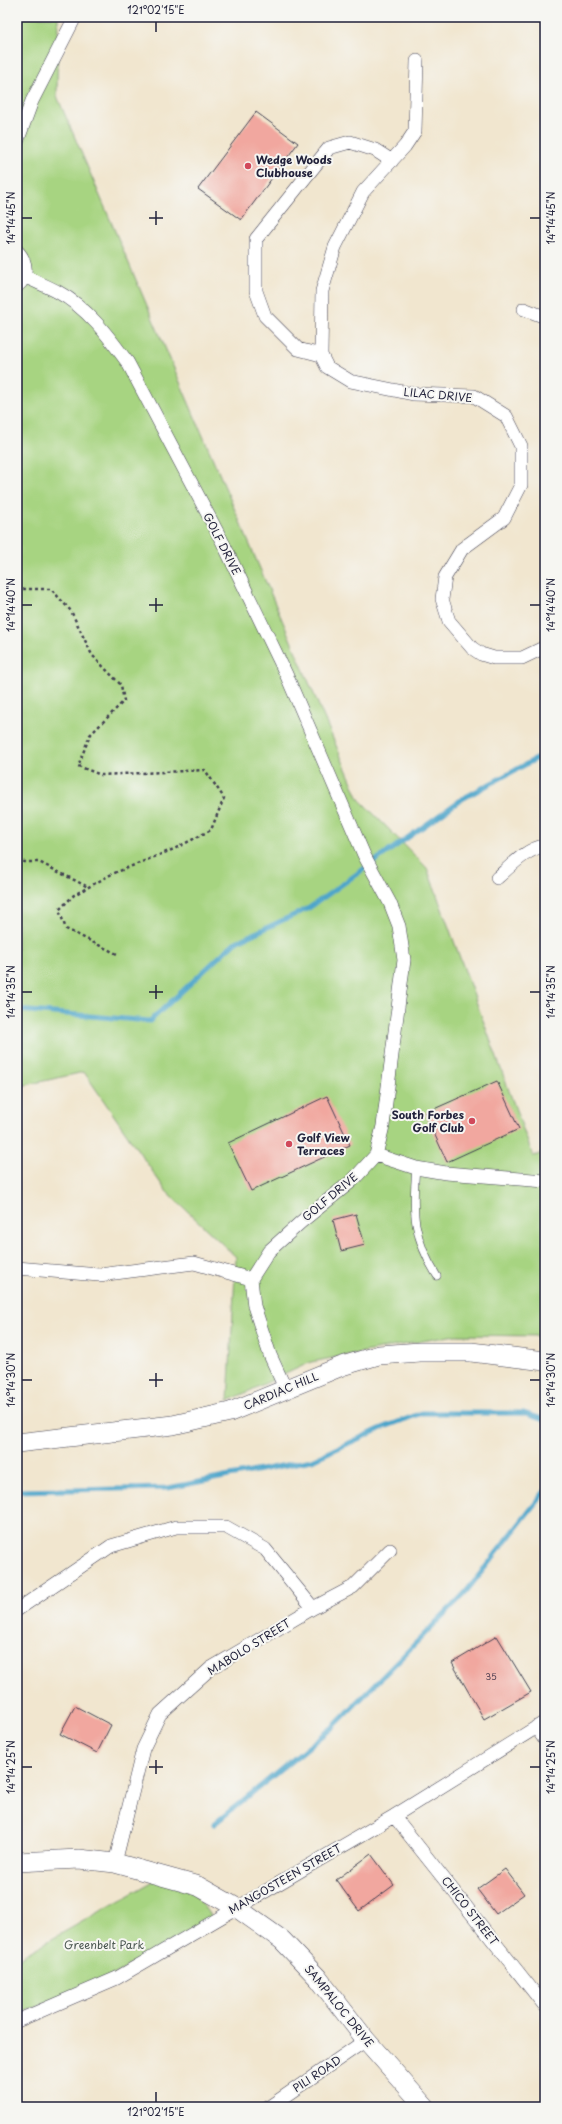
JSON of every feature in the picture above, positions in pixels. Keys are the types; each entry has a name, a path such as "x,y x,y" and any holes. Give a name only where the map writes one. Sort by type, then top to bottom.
{"main road":[{"name":"CARDIAC HILL","path":"17,1443 173,1425 230,1412 285,1388 342,1366 379,1356 420,1352 470,1352 545,1361"},
{"name":"SAMPALOC DRIVE","path":"17,1862 79,1859 115,1863 198,1886 237,1908 282,1940 318,1978 366,2040 425,2107"}],"street":[{"path":"17,142 32,101 75,17"},
{"path":"392,161 375,150 350,142 329,148 256,239 256,291 265,316 298,349 321,355 322,291 335,247 363,192 392,161 415,131 417,61"},
{"path":"17,251 25,262 21,281"},
{"name":"GOLF DRIVE","path":"21,281 60,293 89,316 110,338 128,363 223,543 279,661 364,855 390,903 399,926 404,960 383,1126 376,1155 353,1180 301,1222 269,1251 251,1279"},
{"path":"524,309 545,317"},
{"name":"LILAC DRIVE","path":"321,355 327,367 350,381 413,394 474,396 506,416 521,446 521,485 504,518 462,549 445,577 442,599 448,621 472,648 481,654 494,658 522,658 545,647"},
{"path":"497,878 518,859 538,847 545,846"},
{"path":"376,1155 416,1168 446,1174 545,1181"},
{"path":"17,1268 99,1275 194,1263 251,1279 254,1306 270,1356 285,1388"},
{"path":"17,1610 111,1546 176,1527 226,1527 265,1549 313,1608"},
{"name":"MABOLO STREET","path":"115,1863 143,1749 160,1714 211,1668 313,1608 353,1587 390,1550"},
{"path":"541,1725 545,1740"},
{"name":"MANGOSTEEN STREET","path":"17,2021 117,1978 394,1816 541,1725"},
{"name":"CHICO STREET","path":"394,1816 545,2006"},
{"name":"PILI ROAD","path":"269,2107 366,2040"}],"lane":[{"path":"416,1168 413,1204 416,1233 426,1259 437,1276"}],"path":[{"path":"17,589 51,589 71,611 92,655 121,685 124,701 90,735 78,766 101,775 205,770 224,798 211,830 174,849 112,874 74,894 59,910 66,929 117,954"},
{"path":"17,862 39,862 88,887"}],"green space":[{"name":"South Forbes Golf Club","path":"17,17 58,17 57,96 359,799 427,868 533,1156 545,1153 545,1336 455,1335 311,1362 228,1401 236,1257 166,1191 84,1072 17,1087"},
{"name":"Greenbelt Park","path":"157,1879 193,1891 211,1917 116,1974 17,2015 17,1959"}],"building":[{"name":"Wedge Woods Clubhouse","path":"256,112 298,143 241,220 198,189"},
{"name":"South Forbes Golf Club","path":"497,1081 519,1129 447,1162 425,1113"},
{"name":"Golf View Terraces","path":"327,1096 350,1145 251,1191 228,1143"},
{"path":"356,1214 365,1245 341,1251 333,1220"},
{"path":"497,1636 531,1692 484,1719 452,1663"},
{"path":"75,1706 111,1725 97,1753 60,1734"},
{"path":"371,1854 394,1885 359,1911 336,1880"},
{"path":"505,1869 524,1894 496,1914 477,1889"}],"waterway":[{"path":"17,1010 150,1021 234,943 309,908 462,799 545,754"},
{"path":"17,1491 168,1488 312,1460 382,1428 422,1413 523,1413 545,1420"},
{"path":"214,1824 333,1727 465,1593 545,1491"}],"place":[{"name":"Wedge Woods Clubhouse","path":"248,166"},
{"name":"South Forbes Golf Club","path":"472,1121"},
{"name":"Golf View Terraces","path":"289,1144"}]}
